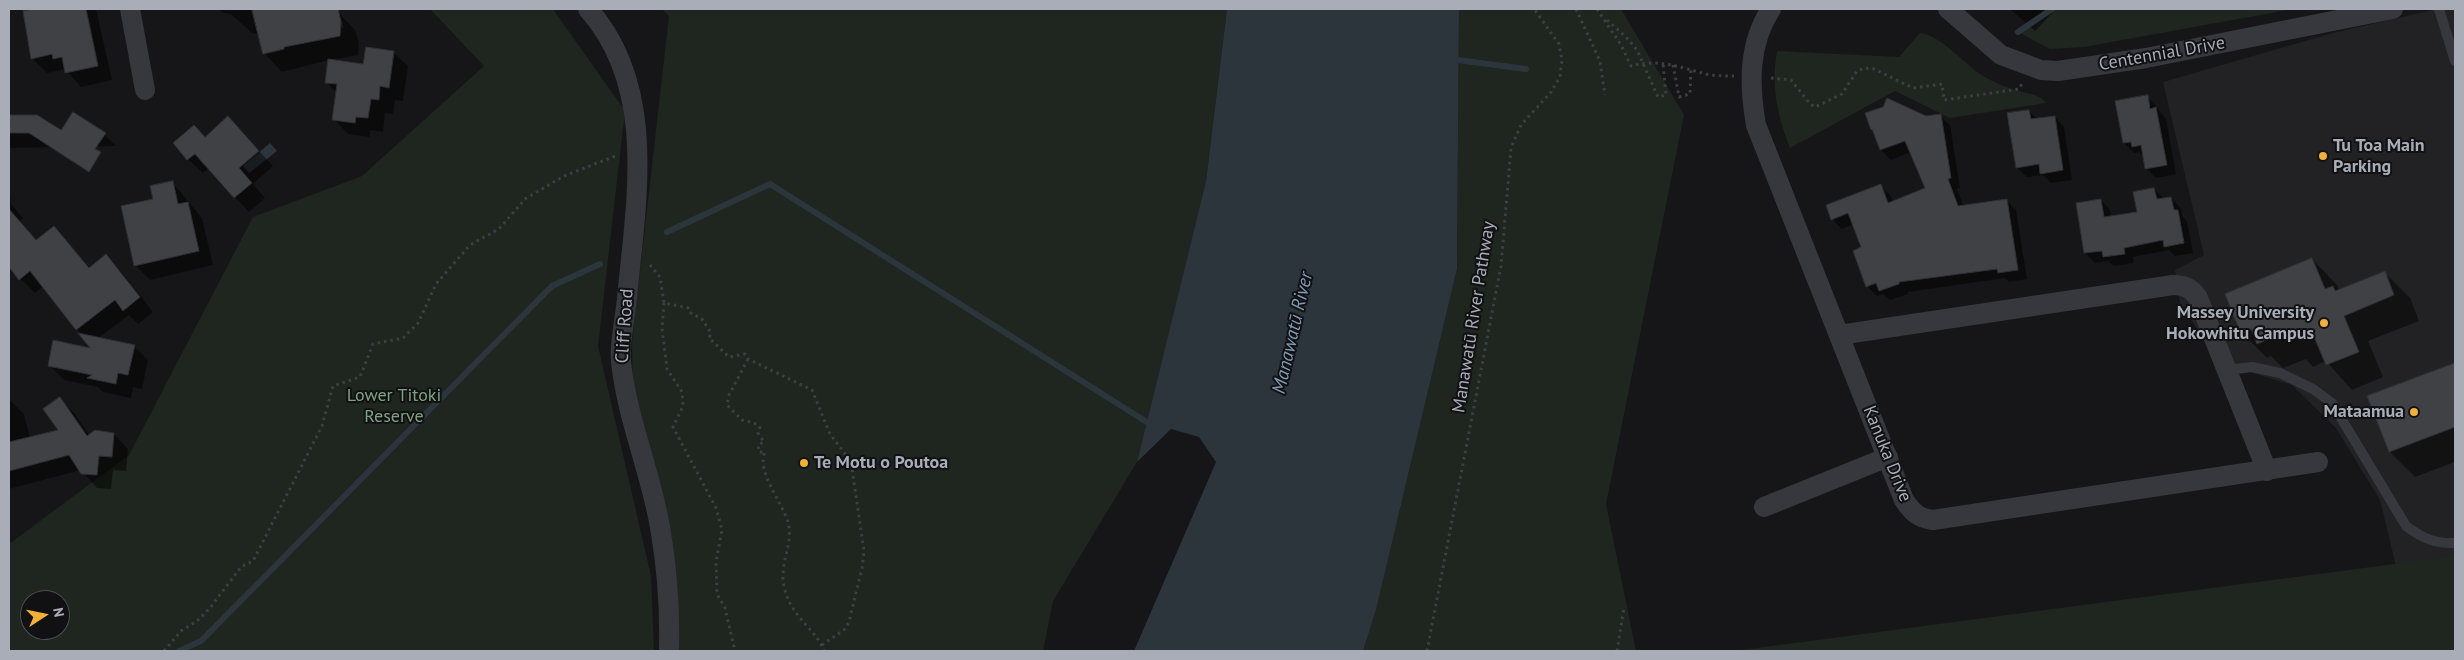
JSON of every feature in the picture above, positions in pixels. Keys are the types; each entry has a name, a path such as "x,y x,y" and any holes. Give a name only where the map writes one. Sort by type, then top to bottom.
{"street":[{"path":"130,9 145,90"},
{"name":"Cliff Road","path":"588,9 603,25 625,71 635,110 638,150 621,367 660,527 668,594 669,651"},
{"name":"Kanuka Drive","path":"1771,9 1754,46 1746,77 1756,125 1904,500 1912,512 1922,518 1933,520 2318,462"},
{"name":"Centennial Drive","path":"1948,9 2001,55 2041,70 2068,70 2146,58 2393,9"},
{"path":"1839,335 2173,285 2184,285 2192,290 2198,298 2267,470"},
{"path":"1764,507 1888,457"}],"lane":[{"path":"2439,9 2455,61"},
{"path":"2227,370 2252,366 2280,373 2312,389 2332,403 2406,526 2420,536 2437,544 2455,543"}],"path":[{"name":"Manawatū River Pathway","path":"1427,651 1501,266 1511,148 1521,125 1552,92 1560,77 1562,60 1559,44 1534,9"},
{"path":"1576,9 1600,61 1605,95"},
{"path":"1597,9 1621,45 1631,66 1643,63 1663,63 1711,75 1791,80 1810,104 1815,107 1842,94 1857,71 1865,68 1874,69 1913,88 1942,84 1944,100 2020,89 2029,67"},
{"path":"1602,16 1626,37 1637,50 1658,97 1666,95 1663,63"},
{"path":"1673,64 1679,97 1690,94 1691,69"},
{"path":"164,651 181,631 197,621 210,608 241,567 253,561 263,545 322,426 334,386 360,377 373,344 403,338 418,323 436,284 470,245 498,229 526,198 564,176 604,159 638,150"},
{"path":"632,241 660,277 664,303 662,328 667,369 682,392 683,406 673,427 716,508 722,530 716,562 717,594 724,608 735,651"},
{"path":"664,303 688,308 690,312 702,319 711,333 709,338 729,357 745,354 748,359 812,390 830,434 851,462 864,551 862,568 849,622 845,629 822,645"},
{"path":"748,359 729,395 727,405 742,420 757,424 760,428 758,434 764,442 757,448 759,452 765,452 762,467 785,511 789,527 788,554 782,576 789,601 801,622 822,645 824,651"},
{"path":"1617,651 1624,607"}],"shaded area":[{"name":"Massey University Hokowhitu Campus","path":"2437,9 2455,9 2455,591 2405,603 2380,500 2336,428 2292,385 2233,367 2207,344 2180,303 2175,270 2204,255 2163,82 2333,33"}],"green space":[{"name":"Lower Titoki Reserve","path":"430,9 553,9 625,111 598,346 651,576 654,651 9,651 9,544 129,455 253,217 362,176 484,66"},
{"path":"662,9 1227,9 1206,181 1137,462 1053,601 1043,651 675,651 633,390 632,342 669,16"},
{"path":"1459,9 1621,9 1684,115 1606,504 1636,651 1363,651 1376,610 1457,269"},
{"path":"2052,9 2293,9 2084,47 2050,49 2018,32"},
{"path":"1920,33 1928,35 1944,44 1983,76 1996,83 2037,96 2046,103 1950,118 1895,91 1790,148 1776,100 1775,64 1777,51 1899,57"},
{"path":"2455,556 2455,651 1734,651"}],"water":[{"name":"Manawatū River","path":"1227,9 1459,9 1457,269 1376,610 1363,651 1134,651 1216,462 1199,437 1171,429 1137,462 1206,181"},
{"path":"270,143 277,151 249,173 243,166"}],"building":[{"path":"35,9 86,9 98,66 65,73 62,57 53,59 52,54 31,59 23,11"},
{"path":"252,9 338,9 341,22 340,36 284,47 284,49 263,54"},
{"path":"366,47 394,51 389,88 380,86 379,100 371,99 368,118 356,117 355,123 332,120 337,84 325,83 328,59 363,64"},
{"path":"2148,95 2150,109 2156,107 2167,165 2145,169 2141,145 2132,147 2131,142 2123,143 2115,101"},
{"path":"1887,98 1926,116 1941,114 1951,178 1948,179 1958,206 2007,199 2018,270 1998,273 1997,269 1899,282 1899,284 1879,291 1876,283 1866,287 1853,251 1861,247 1848,213 1831,220 1826,205 1881,184 1888,203 1925,188 1905,141 1880,150 1871,130 1865,113 1883,107"},
{"path":"2029,110 2031,119 2055,116 2063,170 2040,174 2039,164 2016,168 2007,113"},
{"path":"73,112 106,133 95,149 101,152 89,172 29,133 9,133 9,115 37,115 61,130"},
{"path":"228,116 259,151 239,168 252,183 234,198 195,154 187,160 173,143 194,125 205,137"},
{"path":"173,181 178,204 188,202 199,251 134,266 121,206 153,199 150,186"},
{"path":"2154,188 2157,199 2171,197 2174,210 2178,210 2184,243 2164,247 2163,240 2124,248 2125,254 2103,257 2102,251 2084,253 2076,203 2101,199 2104,217 2137,212 2133,192"},
{"path":"9,209 36,240 54,226 89,268 106,254 140,297 123,311 115,300 76,330 30,271 19,280 9,267"},
{"path":"2312,258 2325,289 2333,286 2335,291 2385,271 2394,295 2344,316 2359,352 2326,365 2312,332 2287,342 2283,333 2257,344 2251,329 2241,334 2225,294"},
{"path":"78,333 135,345 128,375 118,373 116,384 87,378 92,375 48,366 53,340 90,348"},
{"name":"Mataamua","path":"2455,363 2455,427 2389,452 2367,396"},
{"path":"60,397 87,436 95,430 114,433 112,457 99,456 97,475 81,474 69,455 9,471 9,442 58,430 43,409"}],"waterway":[{"path":"2018,32 2052,9"},
{"path":"1450,59 1526,69"},
{"path":"667,232 770,184 1153,426"},
{"path":"179,651 201,641 552,286 600,264"}],"place":[{"name":"Tu Toa Main Parking","path":"2323,156"},
{"name":"Massey University Hokowhitu Campus","path":"2324,323"},
{"name":"Mataamua","path":"2414,412"},
{"name":"Te Motu o Poutoa","path":"804,463"}]}
